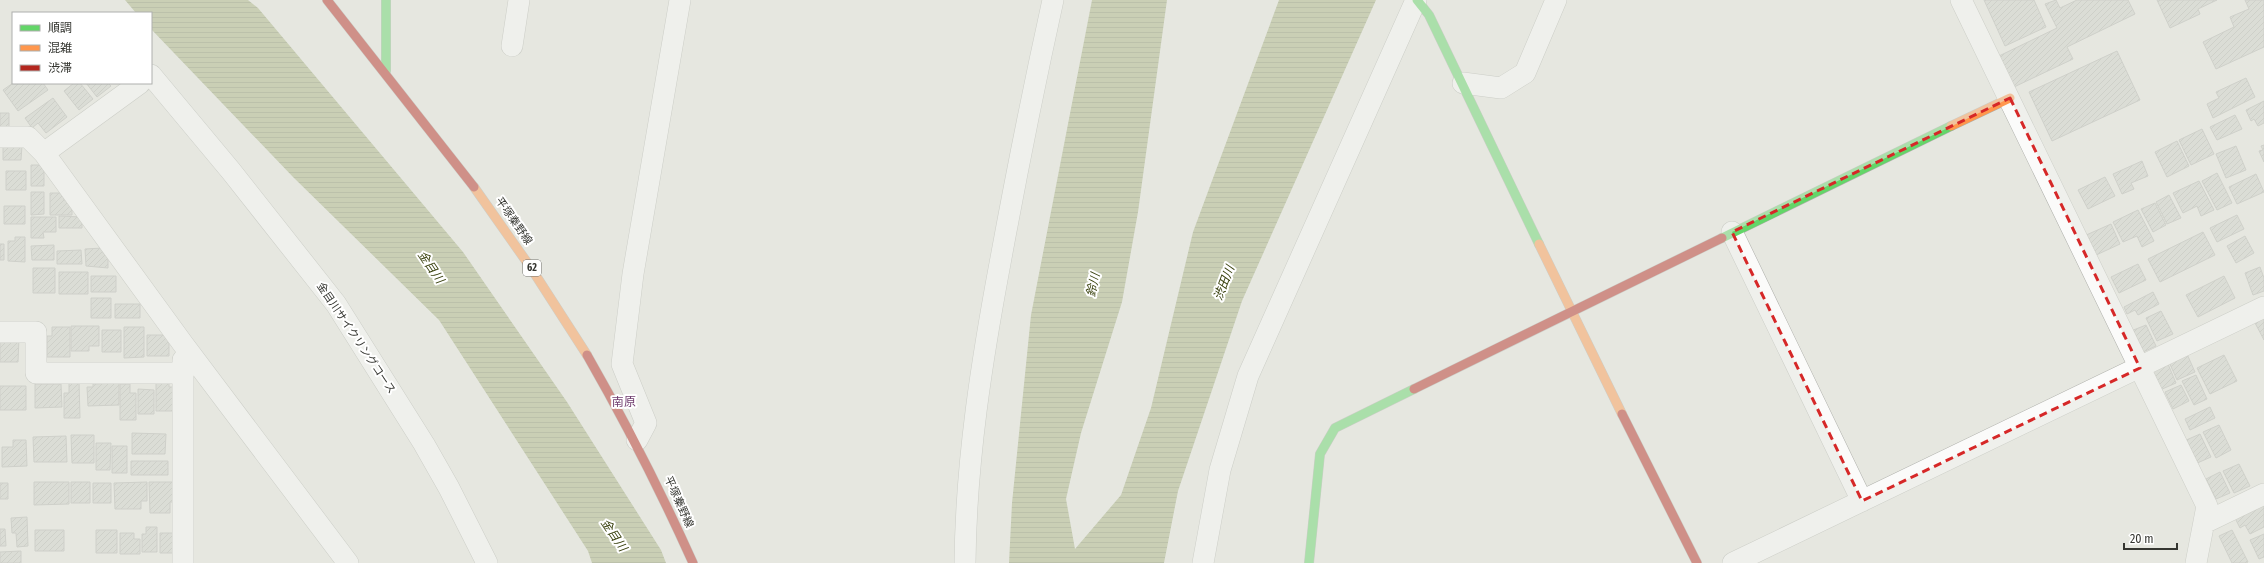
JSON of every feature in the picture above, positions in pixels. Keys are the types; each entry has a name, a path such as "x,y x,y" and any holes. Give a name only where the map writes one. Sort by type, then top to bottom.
{"street":[{"name":"平塚秦野線","path":"327,0 386,71 497,216 559,309 637,440 657,480 693,563"},
{"path":"386,0 386,71"},
{"path":"512,46 520,0"},
{"path":"637,440 646,423 622,364 633,274 680,0"},
{"path":"965,563 966,509 971,441 987,331 1023,135 1053,0"},
{"path":"1203,563 1220,470 1248,376 1417,0 1429,15 1463,83 1571,311 1697,563"},
{"path":"1463,83 1501,88 1525,73 1556,0"},
{"path":"1961,0 2010,98 2206,506 2196,563"},
{"name":"金目川サイクリングコース","path":"152,83 336,304 424,444 453,494 487,563"},
{"path":"44,153 140,84"},
{"path":"1309,563 1320,454 1335,428 1732,232 2010,98"},
{"path":"0,137 28,137 44,153 183,344 348,563"},
{"path":"1732,232 1862,501"},
{"path":"1733,563 2264,307"},
{"path":"0,332 36,332 36,373 183,373"},
{"path":"183,344 183,563"},
{"path":"2204,524 2264,494"}],"highlighted area":[{"path":"2010,98 2140,368 1862,501 1732,232"}],"water":[{"name":"金目川","path":"125,0 248,0 258,8 463,252 567,402 661,550 666,563 592,563 588,551 439,320 293,177 152,30 152,12 135,12"},
{"path":"1092,0 1167,0 1138,212 1122,302 1081,433 1066,499 1075,549 1121,495 1151,408 1193,232 1279,0 1376,0 1242,301 1178,491 1164,563 1009,563 1012,503 1031,315"}],"building":[{"path":"1984,0 2034,0 2046,27 2005,46"},
{"path":"2056,0 2060,8 2077,0 2128,0 2135,14 2067,47 2073,59 2014,87 1999,56 2057,28 2045,4"},
{"path":"2157,0 2217,0 2198,9 2200,14 2170,28"},
{"path":"2245,0 2264,0 2264,47 2216,69 2203,42 2234,27 2230,17 2249,9"},
{"path":"2117,51 2140,100 2052,141 2029,92"},
{"path":"2246,78 2255,97 2213,118 2207,104 2219,98 2216,92"},
{"path":"12,84 44,84 48,90 18,111 3,90"},
{"path":"73,84 81,84 93,99 79,110 64,91"},
{"path":"87,84 109,84 111,86 97,97"},
{"path":"53,98 67,117 46,133 38,123 32,128 25,118"},
{"path":"2264,101 2264,123 2258,126 2254,119 2251,121 2246,110"},
{"path":"0,113 9,113 9,129 0,129"},
{"path":"2235,115 2242,129 2217,140 2210,127"},
{"path":"2202,129 2214,154 2191,165 2179,140"},
{"path":"2177,141 2189,166 2167,177 2155,152"},
{"path":"3,144 22,145 21,160 3,160"},
{"path":"2264,145 2264,162 2259,151 2263,150 2261,146"},
{"path":"2236,146 2246,170 2226,178 2216,154"},
{"path":"2142,161 2148,176 2131,183 2134,189 2122,194 2113,174"},
{"path":"31,165 44,165 44,186 31,186"},
{"path":"6,171 26,171 26,190 6,190"},
{"path":"2217,173 2232,203 2217,210 2202,181"},
{"path":"2256,174 2264,192 2237,204 2229,187"},
{"path":"2105,177 2115,196 2088,209 2078,190"},
{"path":"2199,181 2214,210 2201,216 2197,206 2183,213 2173,193"},
{"path":"31,192 44,192 44,214 31,215"},
{"path":"50,193 64,193 64,200 72,200 72,215 50,215"},
{"path":"2169,195 2181,218 2167,224 2156,202"},
{"path":"2155,203 2166,225 2153,232 2141,209"},
{"path":"4,206 25,206 25,224 4,224"},
{"path":"2138,210 2154,241 2142,247 2137,236 2123,242 2113,222"},
{"path":"2237,215 2244,229 2217,242 2210,228"},
{"path":"59,216 82,217 82,228 59,228"},
{"path":"31,217 56,217 56,232 43,232 44,238 31,238"},
{"path":"2111,224 2120,244 2094,256 2084,236"},
{"path":"2203,232 2215,255 2160,282 2148,259"},
{"path":"2245,236 2254,253 2236,263 2227,246"},
{"path":"15,237 25,237 25,262 8,261 8,241 15,241"},
{"path":"0,244 4,244 4,260 0,260"},
{"path":"54,245 54,260 32,260 31,246"},
{"path":"103,248 103,253 108,253 108,268 86,266 85,249"},
{"path":"81,250 82,264 57,264 57,251"},
{"path":"2138,264 2146,280 2119,293 2111,277"},
{"path":"2260,267 2264,278 2264,291 2253,295 2245,273"},
{"path":"33,268 55,268 55,293 33,293"},
{"path":"59,272 88,272 88,294 59,294"},
{"path":"91,276 116,276 116,292 91,292"},
{"path":"2224,276 2235,298 2198,317 2186,295"},
{"path":"2153,292 2159,304 2138,315 2135,310 2127,314 2124,307"},
{"path":"91,298 111,298 111,318 91,318"},
{"path":"115,304 140,304 140,318 115,318"},
{"path":"2161,311 2173,334 2157,341 2146,318"},
{"path":"2264,316 2264,340 2254,321"},
{"path":"2146,325 2156,346 2141,353 2131,331"},
{"path":"71,326 99,326 99,346 89,346 89,351 71,351"},
{"path":"52,327 70,327 70,357 47,357 47,336 52,336"},
{"path":"124,327 144,327 144,357 124,358"},
{"path":"102,330 121,330 121,352 102,352"},
{"path":"147,335 169,335 169,356 147,356"},
{"path":"0,338 19,338 18,362 0,362"},
{"path":"2187,354 2195,372 2177,380 2169,362"},
{"path":"2224,355 2237,381 2210,394 2197,368"},
{"path":"2168,364 2176,383 2160,390 2152,371"},
{"path":"2196,375 2207,399 2194,405 2182,381"},
{"path":"69,381 79,381 80,418 64,418 64,393 69,393"},
{"path":"156,381 169,381 169,387 178,387 178,411 156,411"},
{"path":"119,383 119,405 88,406 87,387 93,387 93,384"},
{"path":"35,384 61,384 62,407 35,408"},
{"path":"120,384 130,384 130,393 136,393 136,420 120,420"},
{"path":"2181,385 2189,401 2173,409 2165,392"},
{"path":"0,386 26,386 26,410 0,410"},
{"path":"138,389 154,390 154,414 138,414"},
{"path":"2210,407 2215,418 2190,430 2185,419"},
{"path":"2219,425 2231,450 2216,458 2203,432"},
{"path":"132,433 166,434 165,454 132,454"},
{"path":"2200,434 2211,457 2195,464 2184,441"},
{"path":"71,435 94,435 94,463 72,463"},
{"path":"66,436 67,462 34,462 33,437"},
{"path":"13,440 26,440 27,466 2,467 2,447 13,447"},
{"path":"96,443 111,443 110,470 96,470"},
{"path":"112,446 127,446 127,473 112,473"},
{"path":"131,461 168,461 168,475 131,475"},
{"path":"2239,464 2250,486 2234,493 2223,471"},
{"path":"2220,472 2230,493 2216,499 2206,479"},
{"path":"34,482 69,482 69,504 34,505"},
{"path":"71,482 90,482 90,503 71,503"},
{"path":"147,482 147,501 141,501 141,509 115,509 114,483"},
{"path":"149,482 177,482 177,502 170,502 170,513 150,513"},
{"path":"0,483 8,483 8,499 0,499"},
{"path":"93,483 111,483 111,503 93,503"},
{"path":"2264,503 2264,527 2250,534 2245,525 2240,528 2235,518"},
{"path":"27,517 28,546 17,547 16,533 12,533 11,518"},
{"path":"146,527 157,527 157,552 142,552 142,534 146,534"},
{"path":"0,529 5,529 6,546 0,546"},
{"path":"35,530 64,530 64,551 35,551"},
{"path":"96,530 117,530 117,553 96,553"},
{"path":"2232,530 2248,562 2246,563 2232,563 2219,536"},
{"path":"120,533 134,533 134,539 140,539 140,554 120,554"},
{"path":"160,533 178,533 178,553 160,553"},
{"path":"2264,534 2264,557 2259,559 2250,540"},
{"path":"21,551 21,563 0,563 0,552"}],"traffic: fast":[{"path":"386,0 386,71"},
{"path":"1417,0 1429,15 1539,244"},
{"path":"1722,238 1951,126"},
{"path":"1309,563 1320,454 1335,428 1414,389"}],"traffic: slow":[{"path":"1951,126 2010,98"},
{"path":"474,187 531,268 587,355"},
{"path":"1539,244 1622,414"}],"traffic: jam":[{"path":"327,0 474,187"},
{"path":"1414,389 1722,238"},
{"path":"587,355 643,458 693,563"},
{"path":"1622,414 1697,563"}],"district":[{"name":"南原","path":"624,402"}],"water label":[{"name":"渋田川","path":"1224,283"},
{"name":"鈴川","path":"1093,285"}]}
